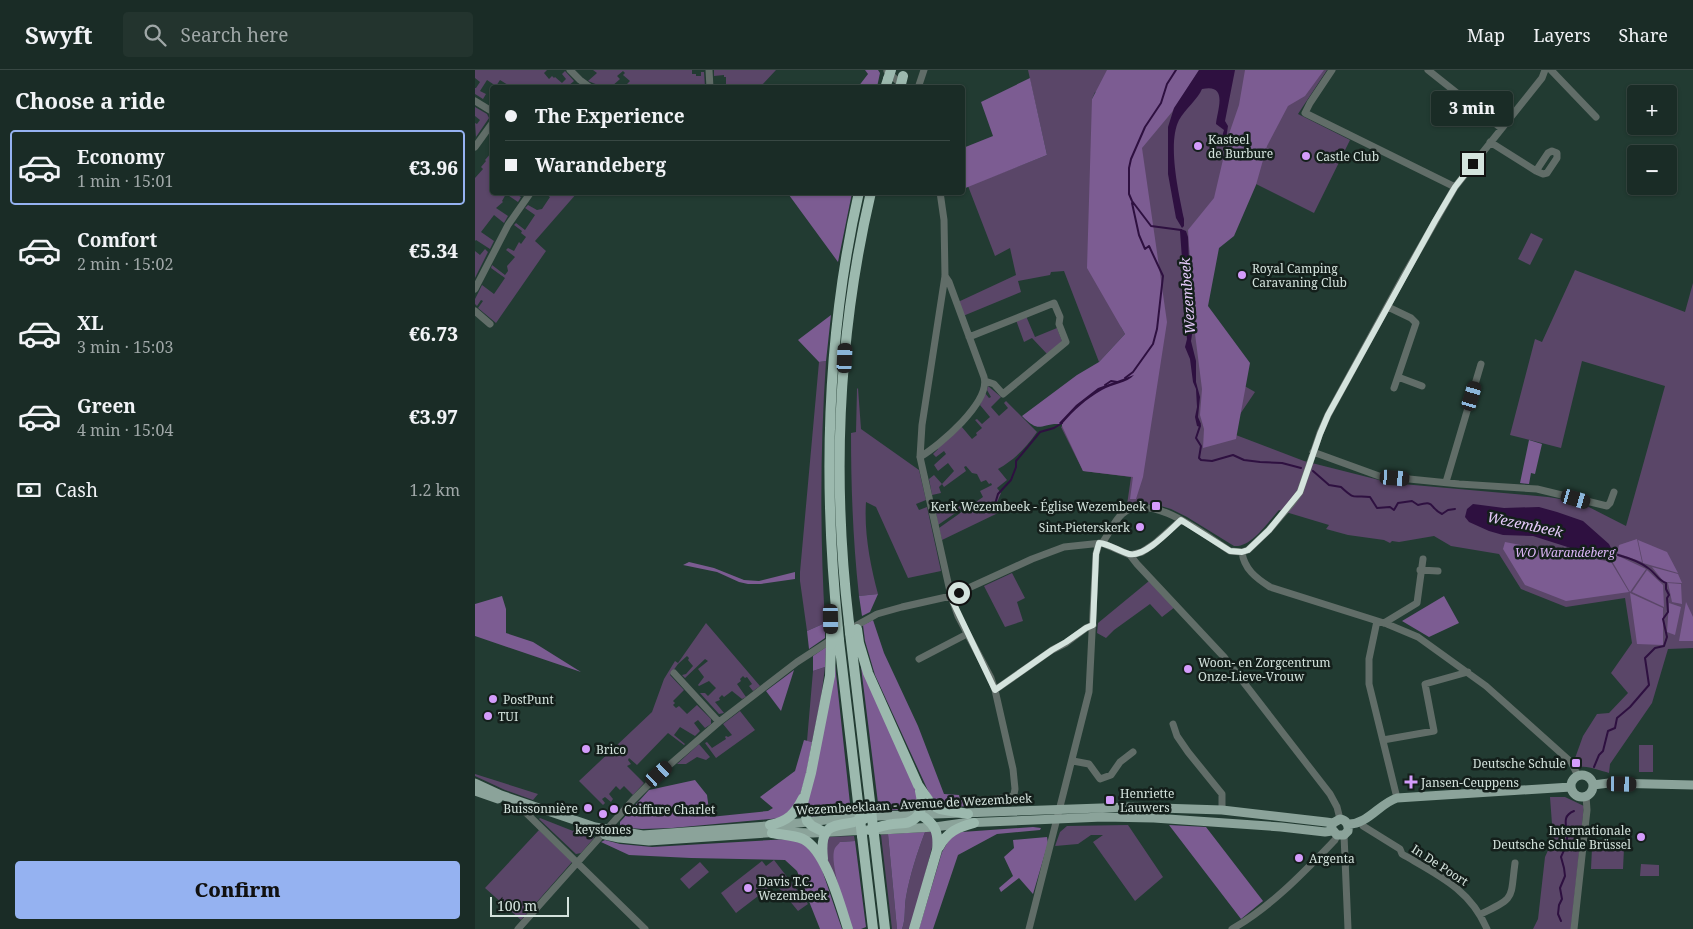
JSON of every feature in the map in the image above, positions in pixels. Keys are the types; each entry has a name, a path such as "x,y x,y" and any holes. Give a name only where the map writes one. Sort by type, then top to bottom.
{"highway":[{"path":"826,833 812,826 807,821 804,811 805,795 830,676 835,637 835,602 829,509 829,419 839,308 858,195"},
{"path":"823,861 822,847 826,833 839,824 857,822 866,812 841,510 841,419 849,318 870,195"},
{"path":"851,624 868,673 927,800 940,809 971,818"},
{"path":"835,637 885,929"},
{"path":"869,833 885,825 907,822 919,814 923,801 918,784"},
{"path":"771,829 790,816 805,795"},
{"path":"914,929 939,840 935,827 919,814"},
{"path":"937,850 952,831 971,818"},
{"path":"771,829 802,839 813,847 823,861 848,929"},
{"path":"869,833 873,929"}],"main road":[{"path":"1578,776 1587,776 1593,785 1586,798 1576,794 1571,786 1572,781 1578,776"},
{"name":"Wezembeeklaan - Avenue de Wezembeek","path":"475,782 501,795 619,838 649,841 771,829 807,821 866,812 971,818 1154,818 1325,832 1339,828"},
{"path":"1593,785 1609,783 1693,785"},
{"path":"1339,828 1360,821 1397,798 1571,786"},
{"name":"Wezembeeklaan - Avenue de Wezembeek","path":"475,791 605,832"},
{"name":"Wezembeeklaan - Avenue de Wezembeek","path":"771,829 826,833 869,833 935,827 971,818 1061,809 1129,807 1222,810 1339,828"}],"street":[{"path":"570,70 587,85"},
{"path":"709,70 709,85"},
{"path":"919,85 924,70"},
{"path":"1332,70 1305,113 1455,187"},
{"path":"1429,70 1501,128"},
{"path":"1029,929 1061,809 1089,692 1096,554 1100,543 1120,516 1133,508 1155,509 1181,520 1230,551 1242,552 1248,550 1256,543 1292,503 1303,485 1313,452 1328,415 1455,187 1537,84 1545,70"},
{"path":"1551,70 1596,117"},
{"path":"888,77 900,85"},
{"path":"475,101 490,110"},
{"path":"475,147 490,126"},
{"path":"1490,142 1536,171"},
{"path":"475,289 508,225 529,195"},
{"path":"940,195 944,220 945,276 922,425 920,456 951,596 967,634 991,678 995,690 1012,763 1015,790 1011,797 988,800 966,799"},
{"path":"920,456 953,430 971,412 982,396 985,382 949,282 945,276"},
{"path":"969,337 1055,303 1060,317 1059,324 1066,342 1005,397 994,384 985,382"},
{"path":"1388,307 1411,318 1416,323 1394,388"},
{"path":"475,311 490,324"},
{"path":"1446,482 1481,364"},
{"path":"1398,377 1422,386"},
{"path":"1313,452 1379,476 1537,489 1607,506 1614,492"},
{"path":"1130,555 1142,552 1148,548 1181,520"},
{"path":"518,929 659,774 719,722 797,662 861,621 877,614 951,596 1048,552 1064,547 1100,543 1130,555 1244,681 1330,794 1337,807 1348,929"},
{"path":"1242,552 1243,562 1247,569 1270,587 1381,622 1418,637 1486,686 1571,762 1578,776"},
{"path":"1397,798 1368,676 1369,659 1381,622 1417,603 1423,559"},
{"path":"1420,570 1438,571"},
{"path":"995,690 1052,650 1093,625"},
{"path":"919,659 967,634"},
{"path":"1383,740 1433,731 1425,684 1468,672"},
{"path":"674,673 719,722"},
{"path":"1173,724 1177,736 1188,752 1222,794 1222,810"},
{"path":"1073,761 1089,764 1101,778 1111,775 1120,762 1133,752"},
{"path":"1574,929 1586,798"},
{"path":"519,806 645,929"},
{"name":"In De Poort","path":"1360,821 1363,826 1400,849 1402,854 1465,894 1481,914 1487,929"},
{"path":"1232,929 1278,896 1311,865 1335,840 1339,828"},
{"path":"1481,914 1511,897 1515,863"}],"green space":[{"path":"475,70 547,70 544,73 549,79 552,76 562,83 566,79 562,74 565,71 574,81 569,85 508,85 500,80 494,85 487,80 480,91 486,94 483,99 475,94 475,88 480,82 475,78"},
{"path":"593,70 692,70 692,74 696,74 696,76 701,76 701,72 704,72 705,85 626,85 630,81 623,75 625,73 623,71 617,76 620,79 613,85 598,85 588,81 597,73"},
{"path":"714,70 776,70 762,85 726,85 726,77 724,75 714,76"},
{"path":"1028,70 1109,70 1102,91 1095,92 1092,99 1121,327 1125,334 1099,362 1064,271 1051,272 1050,275 1018,281 1021,292 963,316 958,302 1016,275 1010,248 995,256 968,186 1047,155"},
{"name":"WO Warandeberg","path":"1124,70 1327,70 1298,114 1350,140 1314,213 1256,184 1189,245 1194,321 1234,380 1255,392 1228,432 1304,461 1391,483 1548,497 1579,502 1626,526 1665,386 1582,361 1561,448 1510,435 1535,339 1542,342 1575,270 1685,312 1693,283 1693,648 1668,649 1652,703 1610,764 1609,773 1581,767 1574,761 1583,736 1597,714 1609,713 1628,693 1611,673 1632,643 1625,598 1566,607 1521,589 1499,554 1451,546 1434,536 1399,542 1392,541 1390,543 1384,540 1348,535 1326,529 1329,525 1279,510 1253,539 1240,546 1234,546 1171,509 1154,504 1140,504 1136,502 1127,505 1131,477 1083,471 1061,427 1130,368"},
{"path":"475,107 487,114 489,118 476,137 475,123 477,124 480,120 475,116"},
{"path":"490,154 490,195 505,195 503,202 496,208 508,216 504,223 494,215 481,232 494,241 490,249 475,241 475,178 483,169 481,167"},
{"path":"508,195 521,197 518,202"},
{"path":"547,195 575,195 535,241 546,251 496,323 478,308 483,301 481,300 477,306 475,299 482,285 494,294 505,278 491,268 492,265 505,275 508,271 507,266 515,257 506,250 508,248 514,251 519,242 521,244 526,237 514,225 516,223 525,230 535,215 525,208 528,205 537,210 542,209 550,197"},
{"path":"1531,233 1543,239 1530,265 1518,259"},
{"path":"485,249 488,252 475,278 475,251 480,255"},
{"path":"1026,316 1035,337 1057,328 1062,341 1048,355 1032,338 1024,342 1016,320"},
{"path":"826,361 821,492 825,623 807,631 800,572 819,362"},
{"path":"988,386 1001,397 991,407 999,416 1008,408 1004,403 1006,401 1037,432 1020,453 998,469 1007,480 997,488 1001,493 996,505 998,513 942,540 939,528 983,497 980,491 992,485 986,480 981,482 977,474 972,473 966,466 964,467 966,471 944,487 942,484 954,471 948,463 938,471 934,465 946,454 944,451 936,457 933,454 938,449 937,447 961,426 972,439 977,435 976,433 982,428 975,420 977,419 982,424 990,417 980,405 985,393 989,398 991,397 987,390"},
{"path":"858,388 861,429 919,470 926,500 916,504 919,510 927,507 941,571 908,578 876,507 866,502 868,548 878,594 859,596 854,535 851,454 851,433 856,432"},
{"path":"934,475 942,484 939,487 941,493 932,495 929,479"},
{"path":"966,502 967,505 938,525 936,513 955,509"},
{"path":"1012,573 1025,598 1017,602 1023,621 1005,627 984,586"},
{"path":"1149,581 1175,607 1162,617 1150,604 1106,638 1097,633 1098,623"},
{"path":"706,623 760,686 753,691 749,686 752,684 747,677 743,676 737,684 746,697 742,699 732,691 724,697 722,695 719,698 720,700 715,702 724,713 719,714 700,693 705,693 708,696 716,688 709,681 698,685 704,677 698,669 708,661 705,659 685,678 682,675 686,674 693,666 687,656 670,675 684,690 673,701 675,703 673,705 676,708 679,706 687,714 697,705 711,719 711,724 705,728 698,720 694,723 700,731 695,736 680,727 674,735 684,745 668,733 637,765 629,758 628,760 631,764 627,766 644,783 633,795 624,786 620,790 616,786 609,794 613,799 611,802 605,797 602,799 605,803 603,805 579,781 652,712 664,679 675,661 678,663"},
{"path":"825,667 812,742 807,741 813,671"},
{"path":"740,711 755,730 716,758 705,743 707,742 712,748 726,739 726,736 732,735 723,724"},
{"path":"699,744 710,757 706,760 697,757 686,764 677,764"},
{"path":"1639,745 1653,745 1653,772 1639,772"},
{"path":"475,774 538,794 533,800 505,790 475,776"},
{"path":"1550,797 1565,797 1584,806 1571,929 1533,929 1538,919 1545,857 1550,846 1552,824"},
{"path":"540,818 573,831 575,829 594,838 581,853 576,854"},
{"path":"1128,825 1163,877 1135,901 1093,842 1103,835 1091,835 1078,844 1055,846 1060,832 1067,826"},
{"path":"539,830 572,862 521,920 485,888"},
{"path":"925,832 934,832 935,836 911,929 902,929 906,897"},
{"path":"888,834 897,929 892,929 881,835"},
{"path":"854,836 855,841 840,842 840,896 826,855 826,837"},
{"path":"1592,848 1624,848 1623,869 1591,869"},
{"name":"Davis T.C. Wezembeek","path":"774,860 808,904 798,911 775,883 736,913 721,893 762,861 766,866"},
{"path":"700,862 709,872 689,889 680,879"},
{"path":"1641,864 1659,865 1659,876 1640,876"}],"shaded area":[{"path":"865,70 878,70 880,73 877,85 860,85 868,74"},
{"path":"1107,70 1199,70 1172,112 1142,148 1167,322 1143,477 1136,499 1130,499 1133,477 1083,471 1062,426 1062,422 1060,424 1037,427 1022,416 1077,375 1099,362 1125,334 1087,268 1092,99"},
{"path":"1245,70 1324,70 1305,96 1288,106 1267,146 1256,185 1234,236 1219,248 1208,306 1250,363 1236,439 1203,448 1204,429 1200,415 1202,389 1194,326 1188,230 1214,198 1229,134 1239,105"},
{"path":"1030,78 1047,155 965,188 965,147 993,136 981,102"},
{"path":"789,195 852,195 838,262"},
{"path":"831,315 826,361 819,362 798,340"},
{"path":"1529,440 1542,444 1535,474 1531,473 1529,484 1520,483"},
{"path":"1637,539 1642,562 1617,553 1619,545"},
{"path":"1638,540 1667,552 1678,573 1643,563"},
{"path":"1505,542 1611,562 1629,592 1566,601 1525,585 1503,549"},
{"path":"1616,555 1646,569 1630,592 1612,561"},
{"path":"689,562 714,568 744,580 759,581 795,572 795,579 748,584 717,572 683,565"},
{"path":"1652,567 1678,574 1682,583 1664,582"},
{"path":"1647,570 1663,585 1664,607 1632,592"},
{"path":"1668,583 1681,584 1682,604 1672,602"},
{"path":"1630,593 1663,608 1663,645 1637,644"},
{"path":"878,594 870,612 862,616 859,596"},
{"path":"502,596 506,609 506,633 533,642 581,672 475,636 475,604"},
{"path":"1444,596 1459,623 1429,637 1402,621"},
{"path":"1686,602 1693,617 1693,641 1679,641"},
{"path":"1669,603 1681,607 1675,635 1667,632"},
{"path":"873,620 884,653 918,726 944,794 959,795 960,800 985,801 985,805 949,805 936,800 930,795 875,675 865,641 863,625"},
{"path":"825,623 825,638 809,649 807,631"},
{"path":"826,647 825,667 813,671 813,656"},
{"path":"834,655 851,813 808,817 807,806"},
{"path":"860,659 919,794 918,809 879,811"},
{"path":"794,670 781,711 766,691"},
{"path":"804,740 812,742 799,799 795,806 781,818 672,828 642,829 620,827 620,822 649,790 695,780 707,795 710,817 768,811 773,808 760,797 795,771"},
{"path":"1169,825 1206,827 1263,901 1241,919"},
{"path":"1041,828 1040,830 997,834 958,855 933,929 919,929 942,852 952,835 962,832"},
{"path":"925,832 905,901 902,929 897,929 888,834"},
{"path":"1047,837 1048,843 1033,894 1019,878 1001,892 999,888 1013,876 1004,857 1014,848 1013,840"},
{"path":"789,839 802,841 819,861 842,929 820,929 797,871 785,860 629,855 601,842 605,840 620,844 652,847"},
{"path":"855,841 866,927 861,929 852,929 839,888 834,864 835,848 840,842"}],"water":[{"path":"1199,70 1235,70 1225,121 1228,126 1226,139 1221,140 1224,130 1216,124 1220,99 1216,90 1210,88 1202,89 1198,97 1179,120 1174,142 1174,155 1184,219 1184,226 1182,228 1176,218 1168,174 1168,127 1174,108"},
{"path":"1181,229 1186,231 1188,237 1193,328 1191,341 1196,361 1196,382 1200,397 1198,417 1201,424 1200,427 1197,426 1195,417 1197,407 1196,389 1193,382 1190,359 1185,347 1187,339 1182,292"},
{"path":"1134,375 1127,380 1096,393 1062,424 1059,423 1076,405 1098,388"},
{"path":"1473,504 1504,508 1539,507 1583,521 1609,544 1610,552 1580,551 1533,536 1503,535 1489,531 1469,522 1465,517 1467,509"}],"waterway":[{"name":"Wezembeek","path":"1176,70 1167,84 1161,103 1145,127 1131,159 1129,194 1151,226 1181,230"},
{"path":"1125,378 1133,372 1153,344 1157,329 1163,276 1149,246 1145,249 1139,235 1132,203"},
{"path":"1105,385 1111,381 1117,382"},
{"path":"995,504 998,494 1011,480 1016,467 1016,461 1040,432 1054,428 1062,423"},
{"name":"Wezembeek","path":"1200,426 1196,438 1201,446 1199,458 1201,460 1212,461 1233,455 1244,460 1282,463 1301,468"},
{"name":"Wezembeek","path":"1313,471 1329,485 1341,487 1352,496 1370,497 1377,508 1390,507 1394,510 1398,503 1412,501 1418,505 1430,504 1442,514 1448,510 1455,509"},
{"name":"Wezembeek","path":"1594,767 1599,755 1603,751 1608,731 1615,728 1617,718 1630,707 1649,685 1645,658 1655,648 1664,646 1667,637 1663,619 1668,612 1667,598 1669,595 1666,583 1641,563 1618,555"},
{"name":"Wezembeek","path":"1561,921 1558,914 1562,899 1560,888 1565,876 1561,857 1567,842 1566,818 1574,811"}],"place":[{"name":"Kasteel de Burbure","path":"1198,146"},
{"name":"Castle Club","path":"1306,156"},
{"name":"Royal Camping Caravaning Club","path":"1242,275"},
{"name":"Kerk Wezembeek - Église Wezembeek","path":"1156,506"},
{"name":"Sint-Pieterskerk","path":"1140,527"},
{"name":"Woon- en Zorgcentrum Onze-Lieve-Vrouw","path":"1188,669"},
{"name":"PostPunt","path":"493,699"},
{"name":"TUI","path":"488,716"},
{"name":"Brico","path":"586,749"},
{"name":"Deutsche Schule","path":"1576,763"},
{"name":"Jansen-Ceuppens","path":"1411,782"},
{"name":"Henriette Lauwers","path":"1110,800"},
{"name":"Buissonnière","path":"588,808"},
{"name":"Coiffure Charlet","path":"614,809"},
{"name":"keystones","path":"603,814"},
{"name":"Internationale Deutsche Schule Brüssel","path":"1641,837"},
{"name":"Argenta","path":"1299,858"},
{"name":"Davis T.C. Wezembeek","path":"748,888"}],"route":[{"path":"959,593 951,596 958,616 991,678 995,690 1052,650 1093,625 1096,554 1099,543 1111,546 1130,555 1142,552 1181,520 1230,551 1235,553 1248,550 1269,530 1300,492 1328,415 1435,221 1455,187 1473,164"}]}
